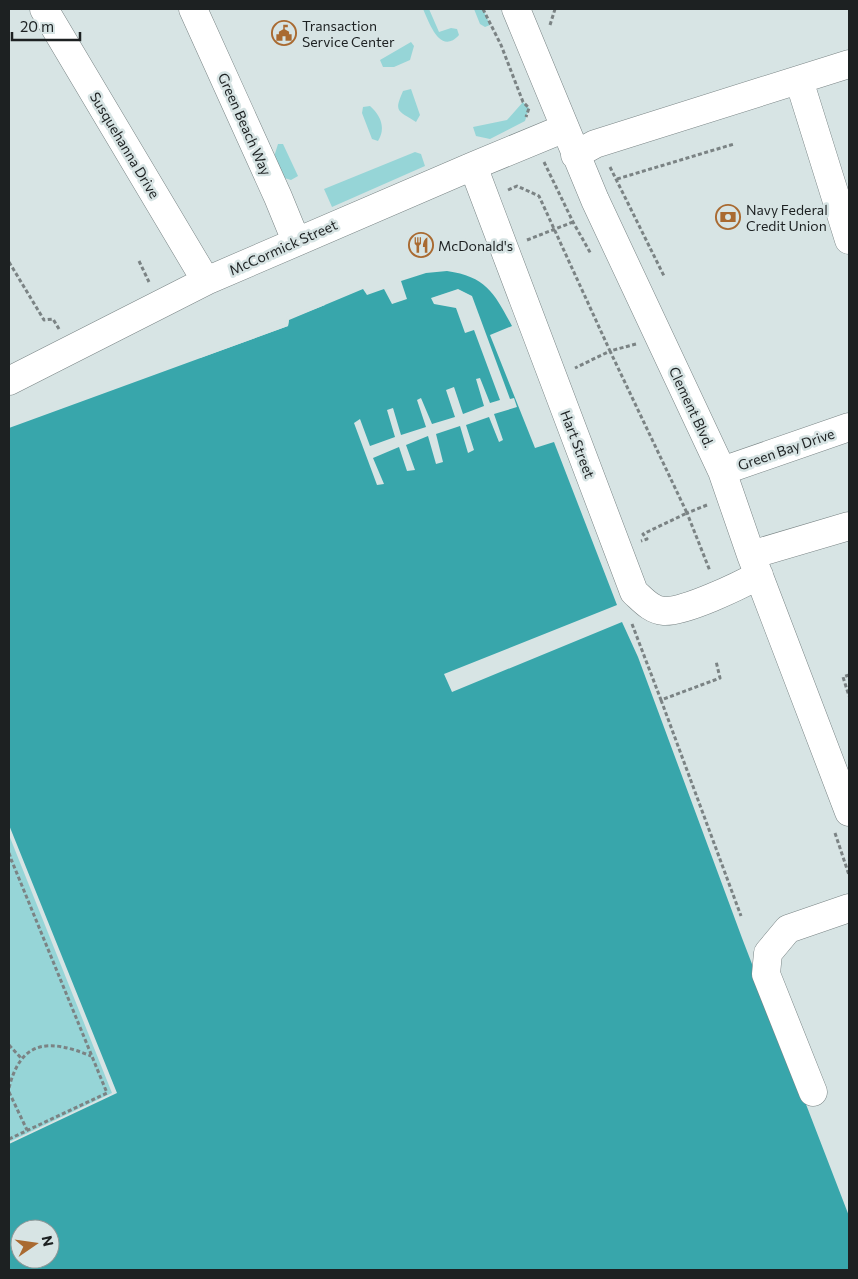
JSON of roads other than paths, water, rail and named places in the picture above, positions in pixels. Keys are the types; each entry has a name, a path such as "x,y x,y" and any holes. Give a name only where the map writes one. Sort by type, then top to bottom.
{"street":[{"name":"Susquehanna Drive","path":"44,9 206,281"},
{"name":"Green Beach Way","path":"193,9 296,241"},
{"name":"Clement Blvd.","path":"516,9 575,155 722,471 755,565 849,812"},
{"path":"575,155 595,144 849,64"},
{"path":"798,80 849,240"},
{"name":"McCormick Street","path":"9,381 206,281 296,241 565,128"},
{"name":"Hart Street","path":"473,166 634,592 649,606 663,611 681,609 755,565 849,526"},
{"name":"Green Bay Drive","path":"722,471 849,427"},
{"path":"813,1092 766,974 768,953 788,929 849,908"}],"place":[{"name":"Transaction Service Center","path":"284,33"},
{"name":"Navy Federal Credit Union","path":"728,217"},
{"name":"McDonald's","path":"421,245"}]}
